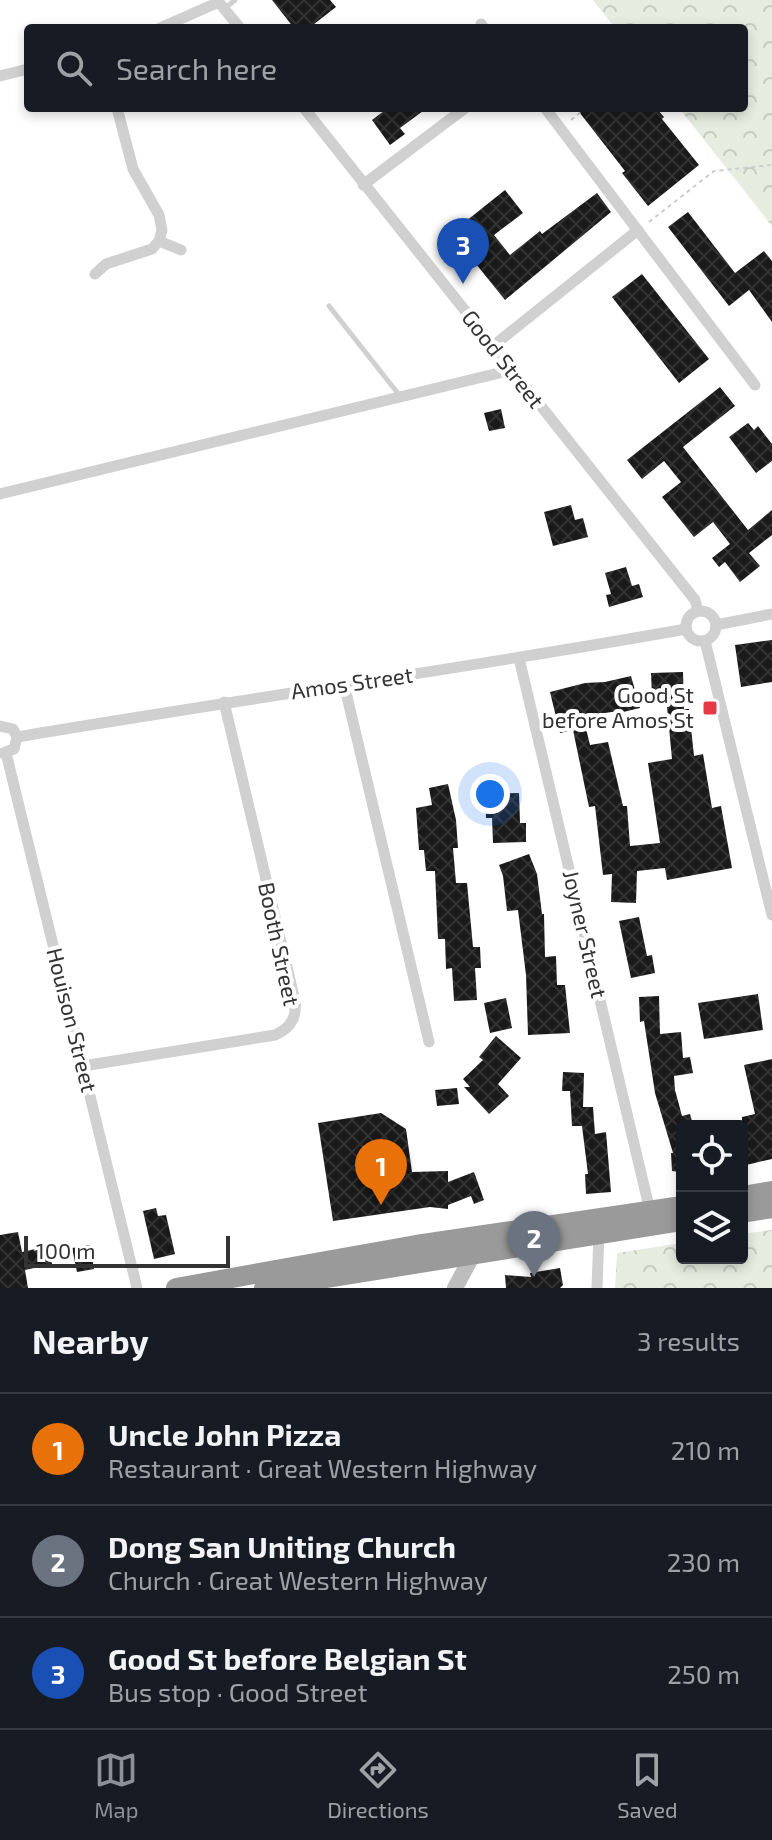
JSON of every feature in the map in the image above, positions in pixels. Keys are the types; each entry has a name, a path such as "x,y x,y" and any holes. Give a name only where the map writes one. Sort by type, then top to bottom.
{"highway":[{"path":"748,1195 772,1191"},
{"path":"176,1288 484,1234 676,1207"},
{"path":"748,1212 772,1208"},
{"path":"264,1288 676,1222"}],"main road":[{"path":"455,1288 484,1234"}],"street":[{"path":"170,24 220,4 237,24"},
{"path":"0,76 24,70"},
{"path":"95,274 106,264 147,252 159,241 161,220 133,169 118,112"},
{"name":"Good Street","path":"307,112 695,600 698,611"},
{"path":"363,185 460,112"},
{"path":"548,112 755,385"},
{"path":"493,346 638,230"},
{"path":"159,241 181,250"},
{"path":"0,494 511,370"},
{"path":"705,641 693,638 686,629 688,617 698,611 709,613 716,625"},
{"path":"716,625 772,614"},
{"path":"705,641 716,625"},
{"name":"Amos Street","path":"17,737 686,629"},
{"path":"705,641 772,915"},
{"name":"Joyner Street","path":"519,658 650,1211"},
{"path":"344,684 429,1042"},
{"name":"Booth Street","path":"83,1066 275,1035 287,1028 294,1018 295,1001 224,702"},
{"path":"0,726 9,727 17,737 16,745 3,753"},
{"name":"Houison Street","path":"3,753 137,1288"},
{"path":"597,1288 599,1233"}],"lane":[{"path":"220,4 235,0"},
{"path":"329,306 400,397"}],"path":[{"path":"560,129 581,112"},
{"path":"638,230 714,171 772,165"}],"green space":[{"path":"593,0 772,0 772,226 682,112 748,112 748,24 612,24"},
{"path":"772,1230 772,1288 615,1288 617,1253 676,1244 676,1264 748,1264 748,1233"}],"building":[{"path":"272,0 330,0 336,7 314,24 291,24"},
{"path":"383,112 422,112 400,128 405,134 390,145 372,120"},
{"path":"579,112 660,112 699,165 648,206 622,173 625,171"},
{"path":"505,190 523,213 494,235 510,255 597,193 611,212 505,300 451,233"},
{"path":"688,212 735,273 764,251 772,261 772,322 749,290 729,306 668,227"},
{"path":"642,274 709,359 679,383 612,297"},
{"path":"720,387 735,406 683,447 748,530 772,510 772,535 749,553 760,566 740,582 725,562 719,567 712,558 730,544 713,522 694,537 662,497 681,482 664,461 642,479 627,460"},
{"path":"501,409 505,428 489,431 484,413"},
{"path":"748,423 754,430 758,426 772,444 772,461 756,473 729,437"},
{"path":"571,505 575,520 583,518 588,537 553,546 544,512"},
{"path":"626,567 632,586 639,584 643,597 609,607 606,595 611,594 605,573"},
{"path":"772,640 772,682 741,687 735,645"},
{"path":"683,672 684,709 689,709 694,756 703,754 712,808 721,806 732,868 667,880 665,868 637,871 636,903 611,902 612,874 603,875 595,806 589,807 573,730 560,733 550,692 631,676 640,708 583,716 590,745 608,742 623,806 627,806 630,846 660,843 648,763 672,759 666,696 652,697 651,673"},
{"path":"448,784 456,820 458,848 453,848 456,883 467,883 473,947 480,947 481,968 475,968 477,1000 454,1001 452,968 446,969 445,939 438,939 435,871 426,871 424,850 419,850 416,808 432,805 429,788"},
{"path":"519,793 520,823 526,823 526,842 493,843 492,818 486,818 485,794"},
{"path":"529,854 537,874 544,914 545,957 556,956 557,985 565,985 570,1033 528,1035 526,975 518,910 507,911 499,865"},
{"path":"639,917 647,956 652,955 655,973 631,978 619,921"},
{"path":"758,994 763,1030 704,1039 698,1003"},
{"path":"659,996 660,1034 681,1032 683,1058 690,1057 693,1073 674,1076 682,1116 690,1114 692,1120 676,1120 676,1172 672,1171 673,1153 655,1093 644,1021 640,1022 639,997"},
{"path":"506,998 512,1028 490,1033 484,1003"},
{"path":"496,1036 521,1058 498,1084 509,1096 489,1114 464,1087 470,1087 463,1079 483,1060 479,1057"},
{"path":"772,1059 772,1159 748,1165 748,1120 742,1120 742,1117 755,1114 744,1065"},
{"path":"563,1072 584,1073 583,1107 593,1107 595,1134 606,1132 611,1192 586,1194 585,1174 588,1174 582,1126 572,1126 570,1091 562,1091"},
{"path":"457,1088 459,1104 437,1106 435,1090"},
{"path":"381,1113 406,1129 412,1172 448,1171 448,1182 474,1172 484,1200 474,1204 471,1196 448,1205 448,1209 430,1207 333,1221 318,1123"},
{"path":"156,1208 158,1216 166,1215 175,1254 154,1259 143,1211"},
{"path":"18,1232 22,1252 48,1246 52,1264 25,1270 28,1288 0,1288 0,1235"},
{"path":"90,1245 94,1269 77,1272 72,1248"},
{"path":"560,1268 563,1285 560,1288 506,1288 505,1275 531,1277 530,1273"}],"place":[{"name":"Good St before Belgian St","path":"463,284"},
{"name":"Good St before Amos St","path":"710,708"},
{"name":"Uncle John Pizza","path":"381,1205"},
{"name":"Dong San Uniting Church","path":"534,1277"}]}
